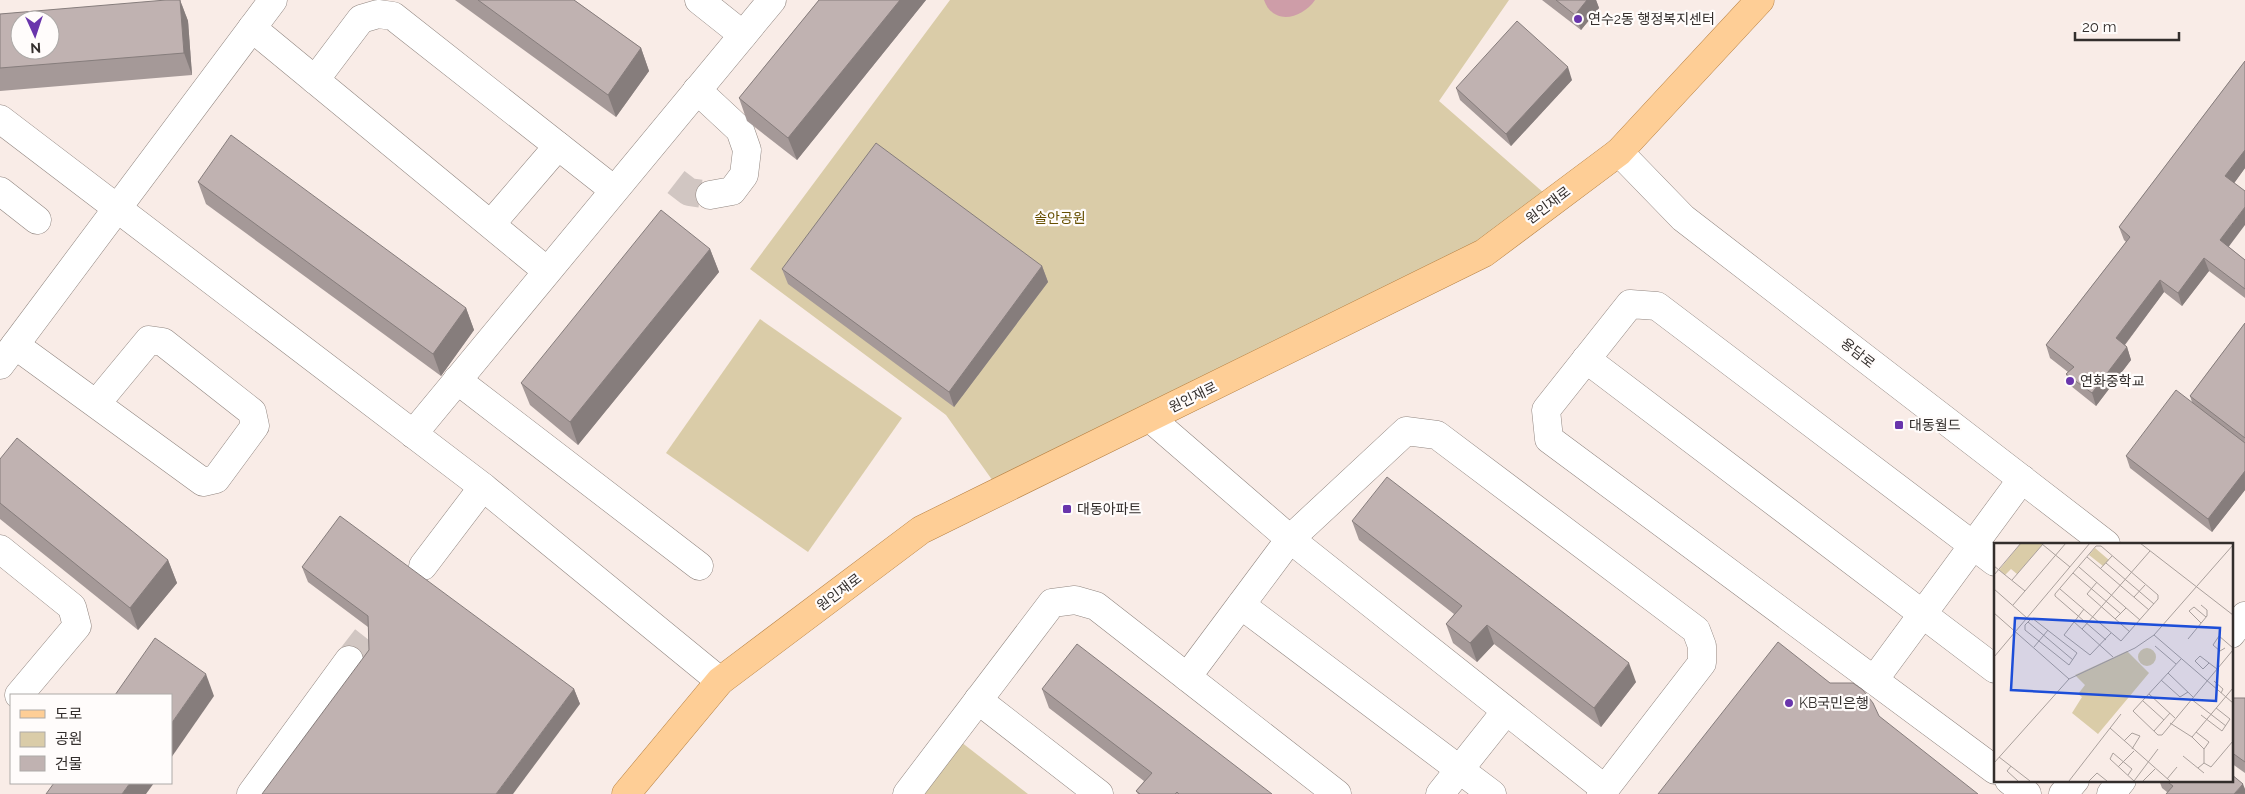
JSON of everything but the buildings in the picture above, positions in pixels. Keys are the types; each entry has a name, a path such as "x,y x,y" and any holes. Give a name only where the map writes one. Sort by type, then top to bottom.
{"main road":[{"name":"원인재로","path":"626,794 720,681 921,530 1484,253 1619,152 1760,0"}],"street":[{"path":"96,404 149,340 163,342 252,412 255,426 216,479 203,482 96,404 8,355 272,0"},
{"path":"699,0 743,35"},
{"path":"413,434 772,0"},
{"path":"315,80 361,19 378,14 394,16 614,190"},
{"path":"252,28 548,271"},
{"path":"697,90 740,130 748,150 744,175 732,191 710,195"},
{"path":"0,119 483,487 720,681"},
{"path":"491,224 558,146"},
{"name":"용담로","path":"1619,152 1683,218 2105,543"},
{"path":"0,191 37,220"},
{"path":"1994,561 1657,306 1630,304 1546,410 1549,439 1994,769"},
{"path":"1586,359 1994,669"},
{"path":"456,380 699,566"},
{"path":"1150,418 1290,540 1506,711 1603,791 1702,663 1702,646 1696,630 1437,435 1406,431 1290,540 1187,677"},
{"path":"1874,680 2022,479"},
{"path":"423,566 483,487"},
{"path":"0,550 72,607 77,626 20,694"},
{"path":"907,794 1052,603 1075,600 1096,606 1337,794"},
{"path":"1241,605 1492,794"},
{"path":"2232,633 2245,616"},
{"path":"2232,641 2245,650"},
{"path":"251,794 349,660"},
{"path":"978,700 1099,794"},
{"path":"1440,794 1506,711"},
{"path":"2011,782 2027,794"},
{"path":"2063,794 2073,782"},
{"path":"2111,794 2120,782"}],"green space":[{"name":"솔안공원","path":"950,0 1509,0 1439,101 1553,201 1000,491 946,415 750,269"},
{"path":"760,319 902,418 808,552 666,453"},
{"path":"952,735 1028,794 907,794"}],"shaded area":[{"path":"1264,0 1315,0 1303,12 1288,17 1274,14"}],"tunnel":[{"path":"676,182 689,192 710,195"},
{"path":"349,660 391,606"}],"place":[{"name":"연수2동 행정복지센터","path":"1578,19"},
{"name":"연화중학교","path":"2070,381"},
{"name":"대동월드","path":"1899,425"},
{"name":"대동아파트","path":"1067,509"},
{"name":"KB국민은행","path":"1789,703"}]}
